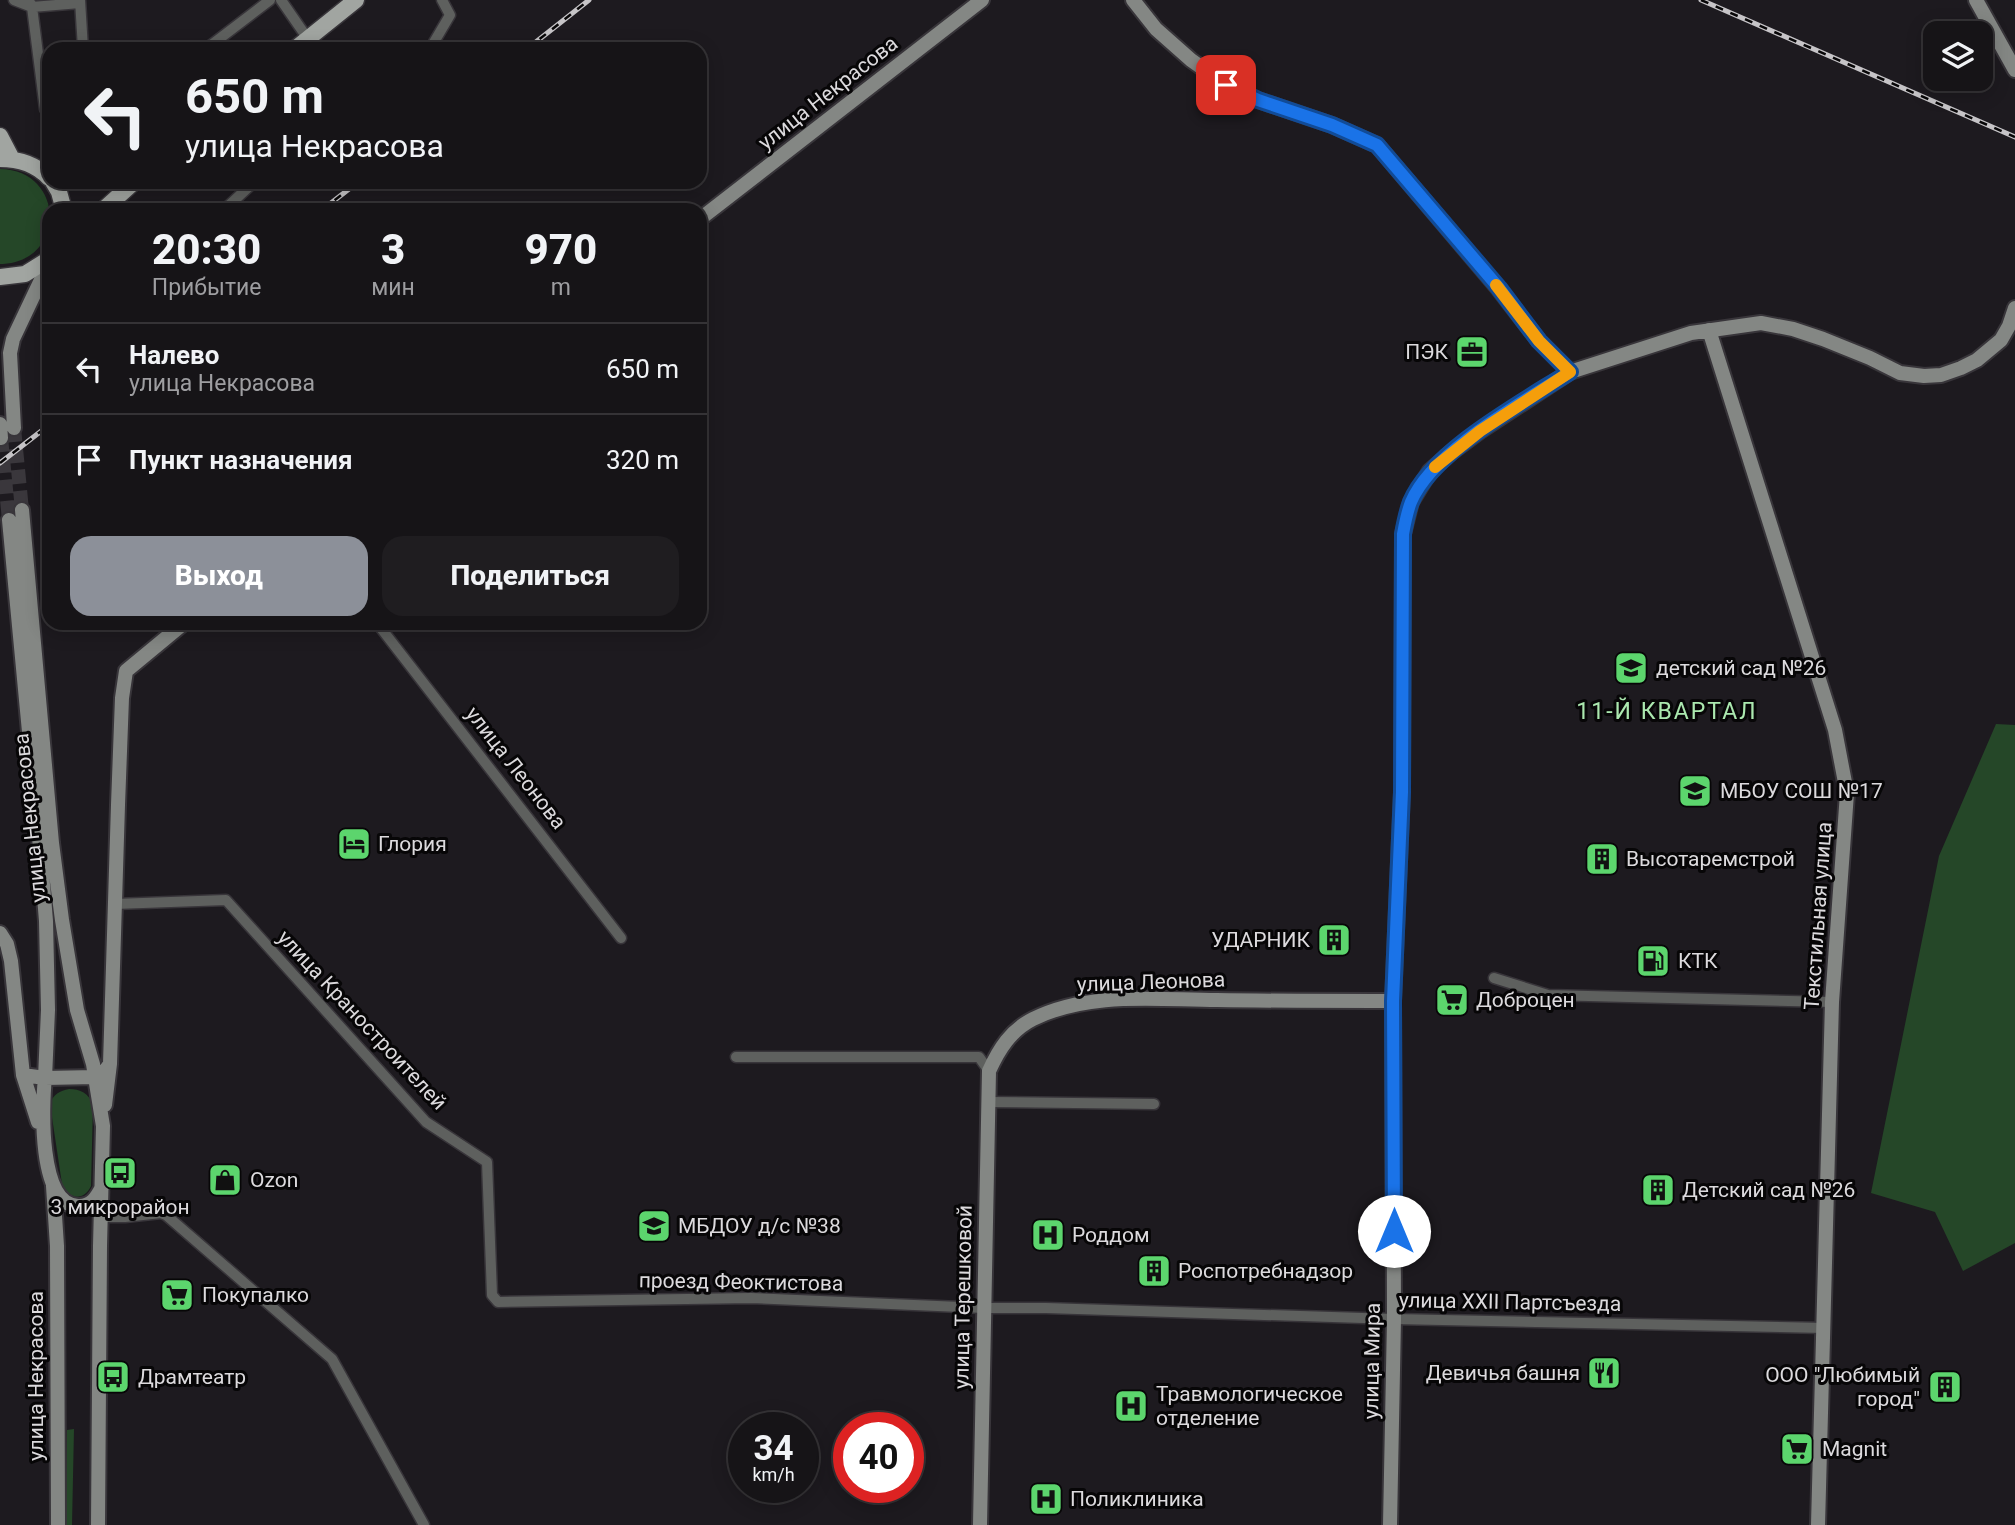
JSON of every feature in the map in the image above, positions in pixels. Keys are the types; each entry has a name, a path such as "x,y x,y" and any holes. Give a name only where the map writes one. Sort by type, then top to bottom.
{"main road":[{"path":"304,42 356,0"},
{"path":"0,136 6,159 27,163 42,173"},
{"path":"111,203 126,189"},
{"path":"0,277 25,274 42,265"}],"street":[{"path":"14,0 31,4 80,2 83,42"},
{"path":"215,42 270,0"},
{"path":"281,0 300,42"},
{"path":"434,42 450,15 442,0"},
{"name":"улица Некрасова","path":"707,214 982,0"},
{"path":"1133,0 1156,29 1191,61 1226,85 1258,100 1332,125 1377,145 1499,288 1539,341 1570,372"},
{"path":"1976,0 2015,69"},
{"path":"31,4 42,86"},
{"path":"232,203 246,189"},
{"path":"5,430 13,339 42,275"},
{"name":"улица Мира","path":"1390,1525 1394,1319 1393,1001 1402,792 1403,534 1411,502 1430,471 1453,451 1570,372 1709,330 1761,323 1793,329 1823,339 1900,373 1924,376 1941,374 1977,360 2001,340 2015,308"},
{"name":"Текстильная улица","path":"1709,330 1835,730 1847,793 1832,1002 1818,1525"},
{"name":"улица Некрасова","path":"22,510 52,844 77,1010 93,1064 103,1126 98,1525"},
{"name":"улица Некрасова","path":"9,520 46,921 48,1010 43,1104 44,1140 53,1185 57,1246 58,1525"},
{"path":"103,1126 110,1064 122,698 126,671 176,630"},
{"name":"улица Леонова","path":"382,630 621,938"},
{"name":"улица Краностроителей","path":"115,904 226,900 426,1122 487,1162 492,1295 498,1302"},
{"path":"0,933 7,944 11,961 23,1075 44,1140"},
{"path":"1494,978 1548,995 1832,1002"},
{"name":"улица Леонова","path":"989,1071 999,1049 1013,1033 1031,1020 1080,1003 1127,999 1393,1001"},
{"path":"736,1057 979,1057 989,1071"},
{"path":"23,1075 95,1077 104,1072 110,1064"},
{"name":"улица Терешковой","path":"980,1525 989,1071"},
{"path":"988,1102 1154,1104"},
{"path":"53,1185 64,1201 79,1206 92,1202 102,1187"},
{"path":"101,1217 161,1213 166,1215 332,1359 424,1525"},
{"name":"проезд Феоктистова","path":"498,1302 751,1298 984,1308"},
{"name":"улица XXII Партсъезда","path":"984,1308 1825,1328"}],"green space":[{"path":"0,169 21,173 37,184 47,203 42,203 42,242 39,248 24,259 0,264"},
{"path":"1996,724 2015,725 2015,1243 1963,1271 1935,1212 1871,1193 1939,856"},
{"path":"69,1089 84,1092 93,1105 91,1186 85,1194 76,1197 68,1193 62,1184 50,1104 57,1094"},
{"path":"74,1429 72,1525 66,1525 67,1430"}],"tunnel":[{"path":"14,428 22,510"},
{"path":"1,438 9,520"}],"railway":[{"path":"536,42 589,0"},
{"path":"1701,0 2015,137"},
{"path":"331,203 349,189"},
{"path":"0,463 42,430"}],"slow traffic":[{"path":"1435,467 1480,431 1570,372 1539,341 1496,285"}],"place":[{"name":"ПЭК","path":"1472,352"},
{"name":"детский сад №26","path":"1631,668"},
{"name":"МБОУ СОШ №17","path":"1695,791"},
{"name":"Глория","path":"354,844"},
{"name":"Высотаремстрой","path":"1602,859"},
{"name":"УДАРНИК","path":"1334,940"},
{"name":"КТК","path":"1653,961"},
{"name":"Доброцен","path":"1452,1000"},
{"name":"3 микрорайон","path":"120,1173"},
{"name":"Ozon","path":"225,1180"},
{"name":"Детский сад №26","path":"1658,1190"},
{"name":"МБДОУ д/с №38","path":"654,1226"},
{"name":"Роддом","path":"1048,1235"},
{"name":"Роспотребнадзор","path":"1154,1271"},
{"name":"Покупалко","path":"177,1295"},
{"name":"Девичья башня","path":"1604,1373"},
{"name":"Драмтеатр","path":"113,1377"},
{"name":"ООО \"Любимый город\"","path":"1945,1387"},
{"name":"Травмологическое отделение","path":"1131,1406"},
{"name":"Magnit","path":"1797,1449"},
{"name":"Поликлиника","path":"1046,1499"}],"district":[{"name":"11-Й КВАРТАЛ","path":"1667,711"}],"route":[{"path":"1226,85 1258,100 1332,125 1377,145 1499,288 1539,341 1570,372 1480,431 1430,471 1411,502 1403,534 1402,792 1393,1001 1394,1231"}]}
